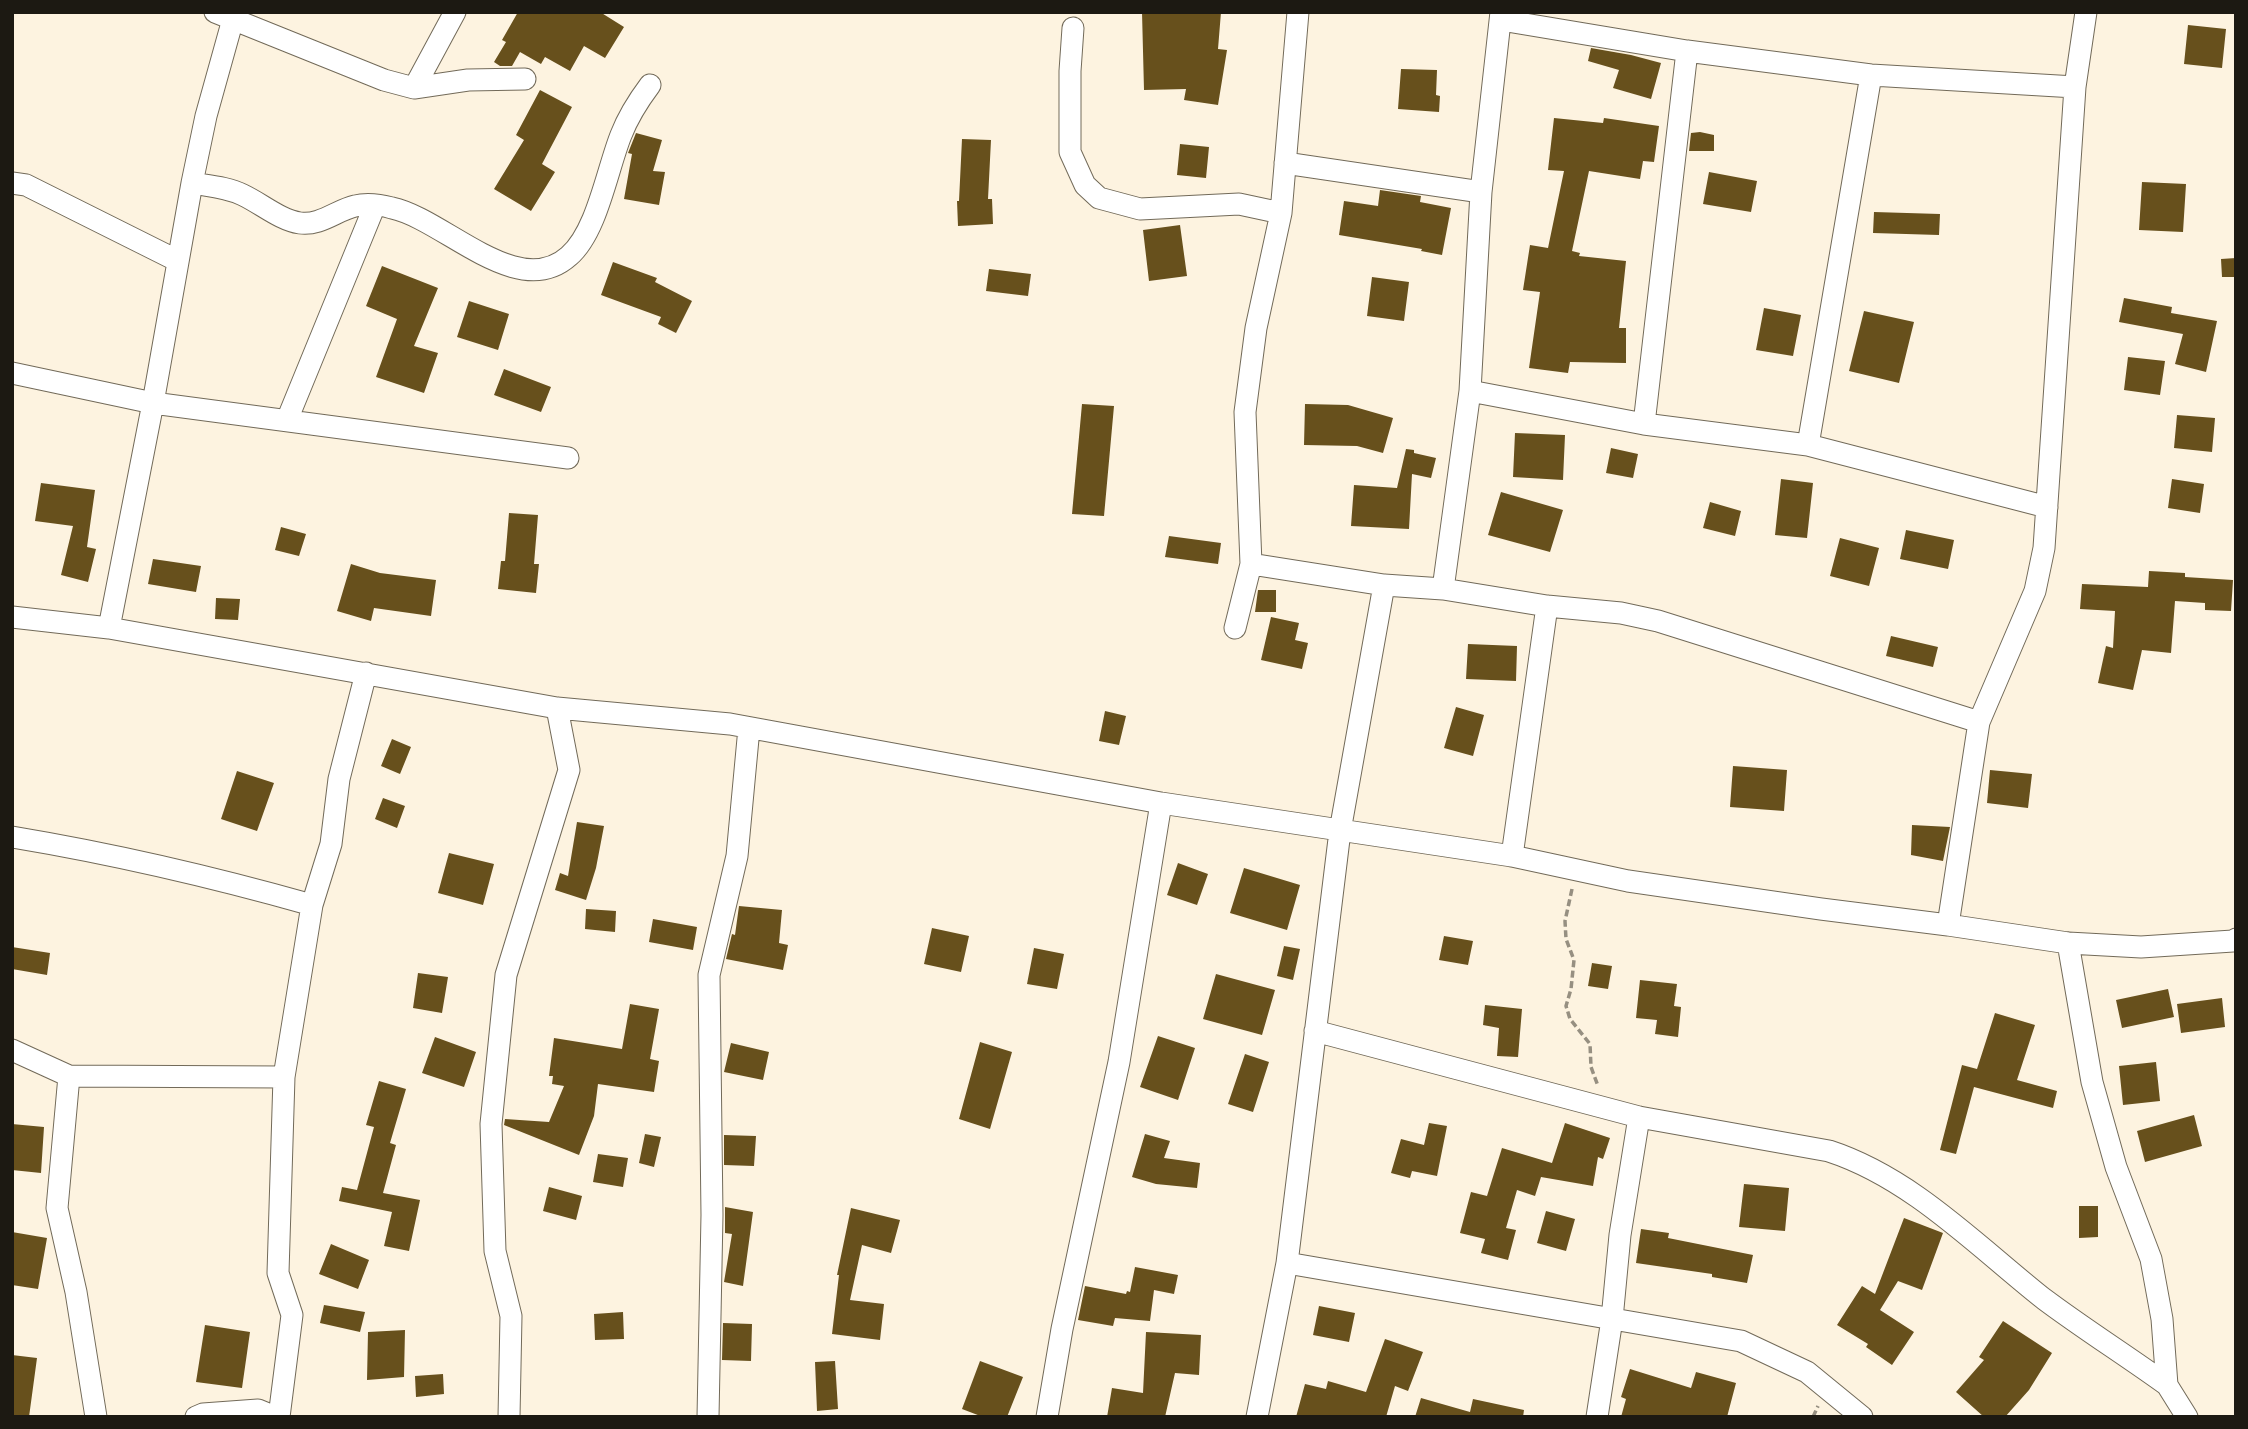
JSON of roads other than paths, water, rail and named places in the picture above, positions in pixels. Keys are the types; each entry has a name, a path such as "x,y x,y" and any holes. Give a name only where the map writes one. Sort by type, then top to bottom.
{"street":[{"path":"414,88 455,12"},
{"path":"1235,628 1251,564 1245,412 1256,328 1281,213 1298,12"},
{"path":"1948,925 1979,722 2035,591 2044,548 2075,87 2086,12"},
{"path":"109,628 192,183 228,15 384,80 414,88 468,80 525,79"},
{"path":"1443,589 1470,391 1481,192 1501,16 1687,51 1871,75 2075,87"},
{"path":"1073,28 1070,152 1085,185 1099,198 1140,209 1239,204 1281,213"},
{"path":"1644,424 1687,51"},
{"path":"1808,445 1871,75"},
{"path":"192,183 242,194 300,223 315,222 356,205 395,208 507,265 532,271 553,268 570,255 586,236 621,134 650,85"},
{"path":"1285,163 1481,192"},
{"path":"12,183 26,185 177,261"},
{"path":"287,420 375,205"},
{"path":"12,373 153,403 568,458"},
{"path":"1470,391 1644,424 1808,445 2048,507"},
{"path":"1251,564 1384,585 1443,589 1547,606 1621,613 1658,621 1979,722"},
{"path":"1256,1417 1287,1263 1340,831 1384,585"},
{"path":"1511,856 1547,606"},
{"path":"12,617 109,628 557,708 749,728 1161,803 1511,856 1628,881 2068,943 2141,947 2235,943"},
{"path":"196,1417 203,1414 258,1410 277,1417 292,1315 278,1273 284,1077 313,905 331,844 339,779 366,673"},
{"path":"509,1417 511,1316 495,1251 491,1124 506,975 569,771 557,708"},
{"path":"708,1417 712,1215 709,975 737,856 749,728"},
{"path":"1047,1417 1062,1329 1119,1062 1161,803"},
{"path":"12,837 105,853 240,884 313,905"},
{"path":"2068,943 2092,1082 2116,1167 2151,1259 2162,1319 2167,1385"},
{"path":"1315,1031 1639,1116 1829,1151 1854,1159 1937,1212 2046,1300 2167,1385 2187,1417"},
{"path":"12,1050 69,1076 284,1077"},
{"path":"69,1076 57,1208 76,1292 96,1417"},
{"path":"1597,1417 1612,1319 1620,1236 1639,1116"},
{"path":"1287,1263 1741,1340 1807,1372 1862,1417"}]}
